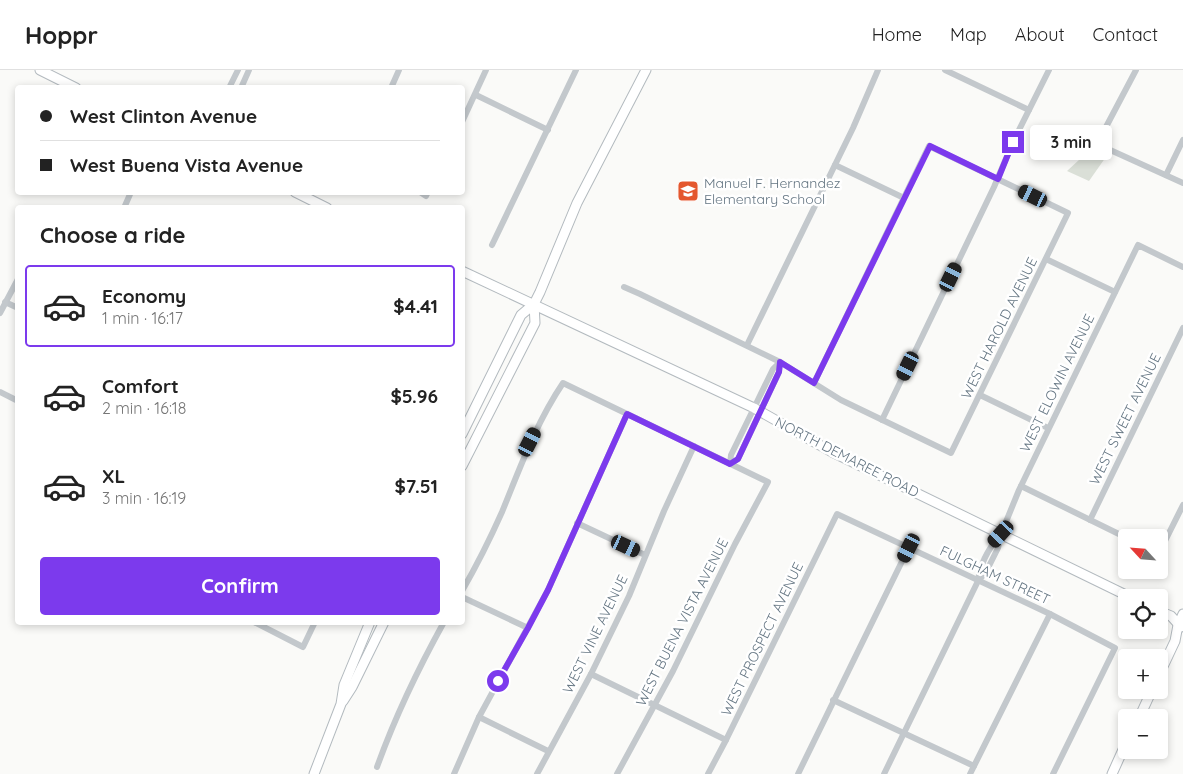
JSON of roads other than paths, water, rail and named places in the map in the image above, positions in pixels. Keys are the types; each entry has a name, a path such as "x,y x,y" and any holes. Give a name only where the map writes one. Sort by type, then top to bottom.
{"street":[{"path":"230,85 238,70"},
{"path":"242,85 250,70"},
{"path":"392,85 399,70"},
{"path":"465,116 486,70"},
{"path":"492,245 576,70"},
{"path":"465,428 521,315 534,304 581,196 646,70"},
{"path":"747,346 855,124 878,70"},
{"path":"945,70 1029,110"},
{"path":"960,78 964,70"},
{"path":"624,287 780,362 835,396 882,420 1049,70"},
{"path":"1136,70 1097,144 1183,183"},
{"path":"45,71 71,85"},
{"path":"476,95 548,130"},
{"path":"1166,175 1183,140"},
{"path":"814,383 930,146 998,179"},
{"path":"835,165 904,198"},
{"name":"WEST HAROLD AVENUE","path":"882,420 951,453 1046,259 1068,212 998,179"},
{"path":"301,195 321,205"},
{"name":"WEST ELOWIN AVENUE","path":"884,774 978,581 986,572 998,548 1001,534 1021,486 1138,245 1183,267"},
{"path":"1046,259 1115,292"},
{"name":"NORTH DEMAREE ROAD","path":"465,272 757,410 832,452 1118,591"},
{"path":"0,313 15,284"},
{"path":"5,302 15,307"},
{"path":"465,460 535,323 534,304"},
{"name":"WEST SWEET AVENUE","path":"1090,520 1183,328"},
{"path":"465,586 484,551 523,457 551,400 563,383 730,464 738,459 757,410 779,372 780,362"},
{"path":"0,392 15,400"},
{"path":"980,395 1048,428"},
{"path":"454,774 479,717 548,590 627,414"},
{"name":"WEST VINE AVENUE","path":"537,774 591,674 629,596 645,555 694,446"},
{"name":"WEST BUENA VISTA AVENUE","path":"617,774 655,705 768,482 730,464"},
{"path":"1021,486 1118,534"},
{"path":"1168,535 1183,504"},
{"name":"FULGHAM STREET","path":"837,514 1050,614 1115,648 1053,774"},
{"name":"WEST PROSPECT AVENUE","path":"708,774 837,514"},
{"path":"577,523 645,555"},
{"path":"798,774 909,548"},
{"path":"465,597 528,628"},
{"path":"970,774 1050,614"},
{"path":"1168,615 1182,620 1179,639 1168,659"},
{"path":"260,625 303,647 314,625"},
{"path":"341,704 344,685 369,625"},
{"path":"314,774 341,704 352,687 383,625"},
{"path":"376,767 418,670 442,625"},
{"path":"591,674 726,740"},
{"path":"833,700 974,766"},
{"path":"479,717 548,751"},
{"path":"1112,774 1119,759"}],"place":[{"name":"Manuel F. Hernandez Elementary School","path":"688,191"}]}
